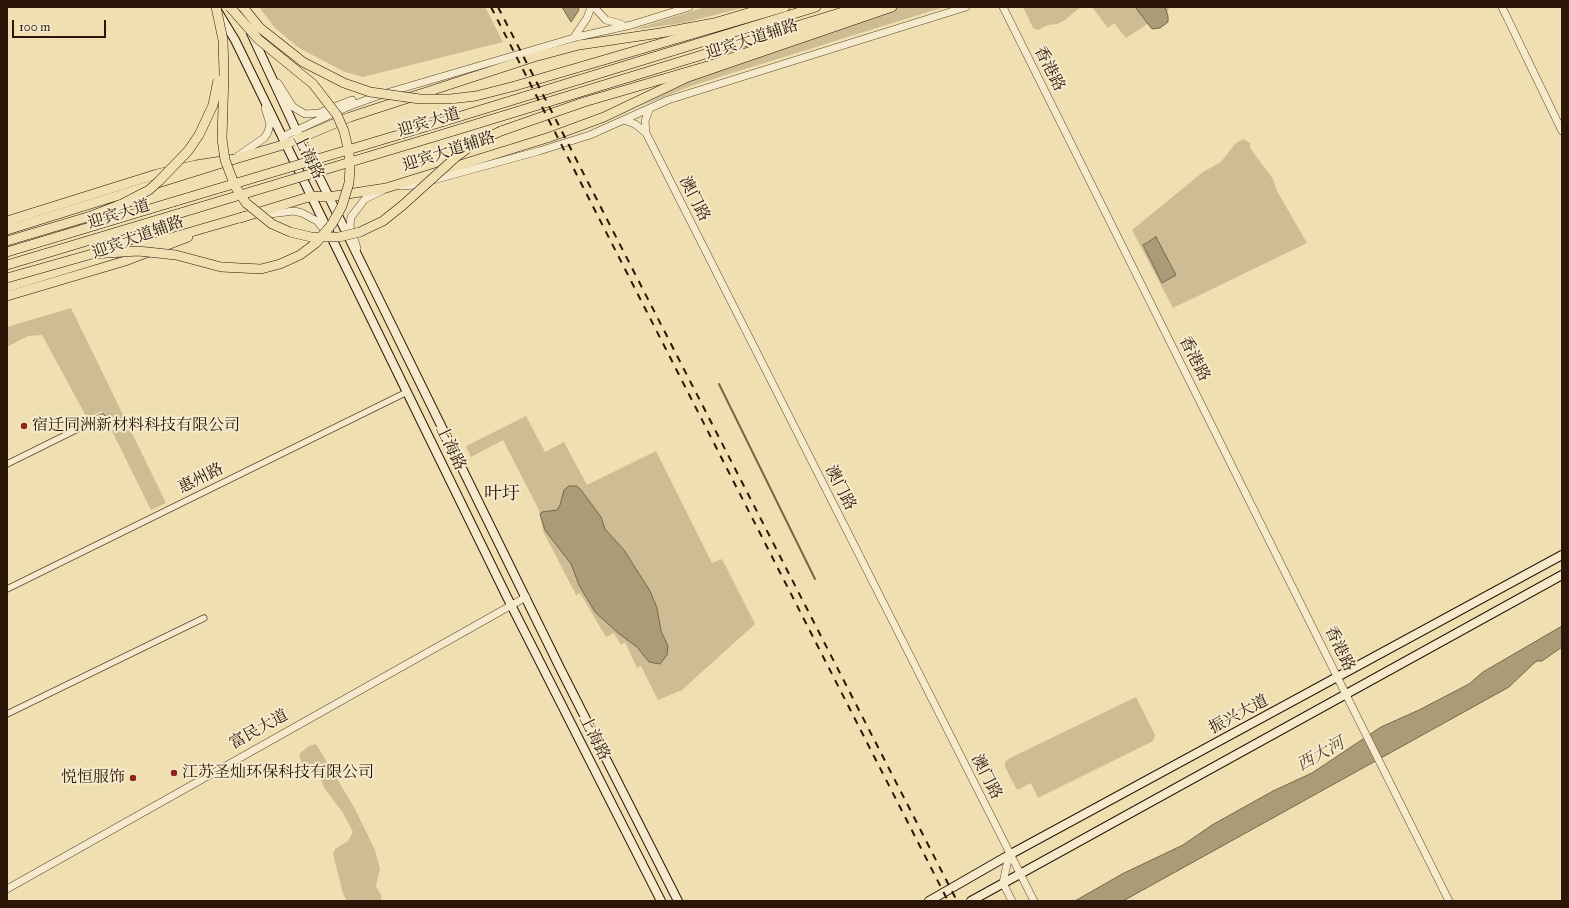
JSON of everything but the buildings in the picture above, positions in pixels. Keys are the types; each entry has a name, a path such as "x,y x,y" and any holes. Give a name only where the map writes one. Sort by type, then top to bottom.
{"main road":[{"name":"上海路","path":"214,7 235,40 511,605 661,901"},
{"path":"214,7 223,40 224,73 222,139 225,160 234,186 246,203 272,224 290,232 311,237 338,237 360,232 383,221 462,153 475,144 501,131 584,102 710,65 878,7"},
{"path":"7,241 91,216 122,204 149,190 177,165 199,135 213,105 217,89 220,56 214,7"},
{"path":"7,278 92,254 138,251 176,255 221,267 261,269 280,264 300,255 316,243 332,224 342,206 349,183 350,167 349,153 344,131 337,115 327,99 313,84 258,39 230,7"},
{"name":"上海路","path":"239,7 328,197 560,668 678,901"},
{"path":"243,7 266,33 304,62 344,83 370,92 420,99 450,99 476,96 785,7"},
{"name":"迎宾大道辅路","path":"7,221 157,174 196,165 235,159 298,134 534,56 579,45 714,23 768,7"},
{"name":"迎宾大道","path":"7,252 434,124 816,7"},
{"name":"迎宾大道","path":"7,265 859,7"},
{"name":"迎宾大道辅路","path":"7,296 125,261 246,216 312,196 328,197 386,188 575,128 640,101 688,77 892,7"},
{"path":"7,230 235,159"},
{"path":"7,287 196,229 246,216"},
{"path":"480,542 488,540 494,532"},
{"name":"振兴大道","path":"929,901 1010,855 1562,555"},
{"name":"振兴大道","path":"971,901 1562,575"},
{"path":"548,677 548,670 550,668 556,665 560,668"}],"street":[{"path":"574,37 593,7 606,20 631,25"},
{"path":"298,134 347,107 383,94 574,37 631,25 689,7"},
{"path":"379,299 350,226 351,217 356,208 365,199 386,188 415,185 539,151 590,135 649,110 668,100 966,7"},
{"name":"香港路","path":"1002,7 1448,901"},
{"path":"1502,7 1562,131"},
{"path":"245,22 285,96 293,108 305,114 319,113 387,88 431,79"},
{"path":"235,40 270,124 268,132 264,138 235,159"},
{"path":"646,134 645,121 649,110"},
{"path":"624,120 636,124 646,134"},
{"name":"澳门路","path":"646,134 1034,901"},
{"path":"246,216 294,211 317,221 324,228 353,287 366,306"},
{"name":"惠州路","path":"7,589 407,392"},
{"path":"7,464 102,417"},
{"name":"富民大道","path":"7,889 511,605 526,598"},
{"path":"7,714 204,618"},
{"path":"1010,855 1003,883 1012,901"}],"shaded area":[{"path":"259,7 485,7 503,42 363,77 345,72 299,48 275,28"},
{"path":"562,7 578,7 579,10 571,22"},
{"path":"705,7 746,7 683,23 632,30"},
{"path":"900,7 944,7 691,86 641,106 698,77"},
{"path":"1023,7 1081,7 1065,20 1057,24 1048,25 1038,30 1033,28"},
{"path":"1092,7 1168,7 1169,10 1126,38 1114,23 1108,28"},
{"path":"1135,7 1165,7 1168,22 1160,28 1152,29"},
{"path":"1243,139 1250,143 1250,148 1273,179 1277,191 1307,243 1173,308 1132,230 1203,172 1221,162 1235,144"},
{"path":"1156,237 1176,275 1162,283 1143,245"},
{"path":"71,308 166,503 151,510 102,411 87,418 42,335 28,336 7,347 7,327"},
{"path":"526,416 545,452 564,442 587,485 656,451 712,563 722,559 755,624 682,690 658,700 641,666 637,668 625,642 621,645 614,633 606,637 580,593 576,595 543,531 539,510 503,440 471,457 466,446"},
{"path":"569,486 577,486 581,490 601,517 605,529 624,550 650,591 657,608 661,631 668,646 667,655 660,664 649,662 637,647 618,633 595,612 579,585 571,564 545,530 540,514 542,512 557,510 564,490"},
{"path":"1562,626 1562,647 1542,661 1537,661 1533,664 1509,687 1123,901 1075,901 1122,874 1183,845 1212,825 1273,791 1312,773 1381,727 1419,710 1469,684 1483,672"},
{"path":"1136,697 1155,735 1153,741 1038,798 1031,783 1017,790 1005,767 1005,762 1010,758"},
{"path":"316,744 354,807 375,850 380,869 376,886 381,895 381,901 347,901 343,894 333,854 335,849 348,841 353,832 343,813 325,789 320,778 303,768 299,754 309,746"}],"waterway":[{"path":"719,384 815,579"}],"railway":[{"path":"491,7 948,901"},
{"path":"498,7 957,901"}],"place":[{"name":"宿迁同洲新材料科技有限公司","path":"24,426"},
{"name":"江苏圣灿环保科技有限公司","path":"174,773"},
{"name":"悦恒服饰","path":"133,778"}],"district":[{"name":"叶圩","path":"502,495"}],"water label":[{"name":"西大河","path":"1321,755"}]}
